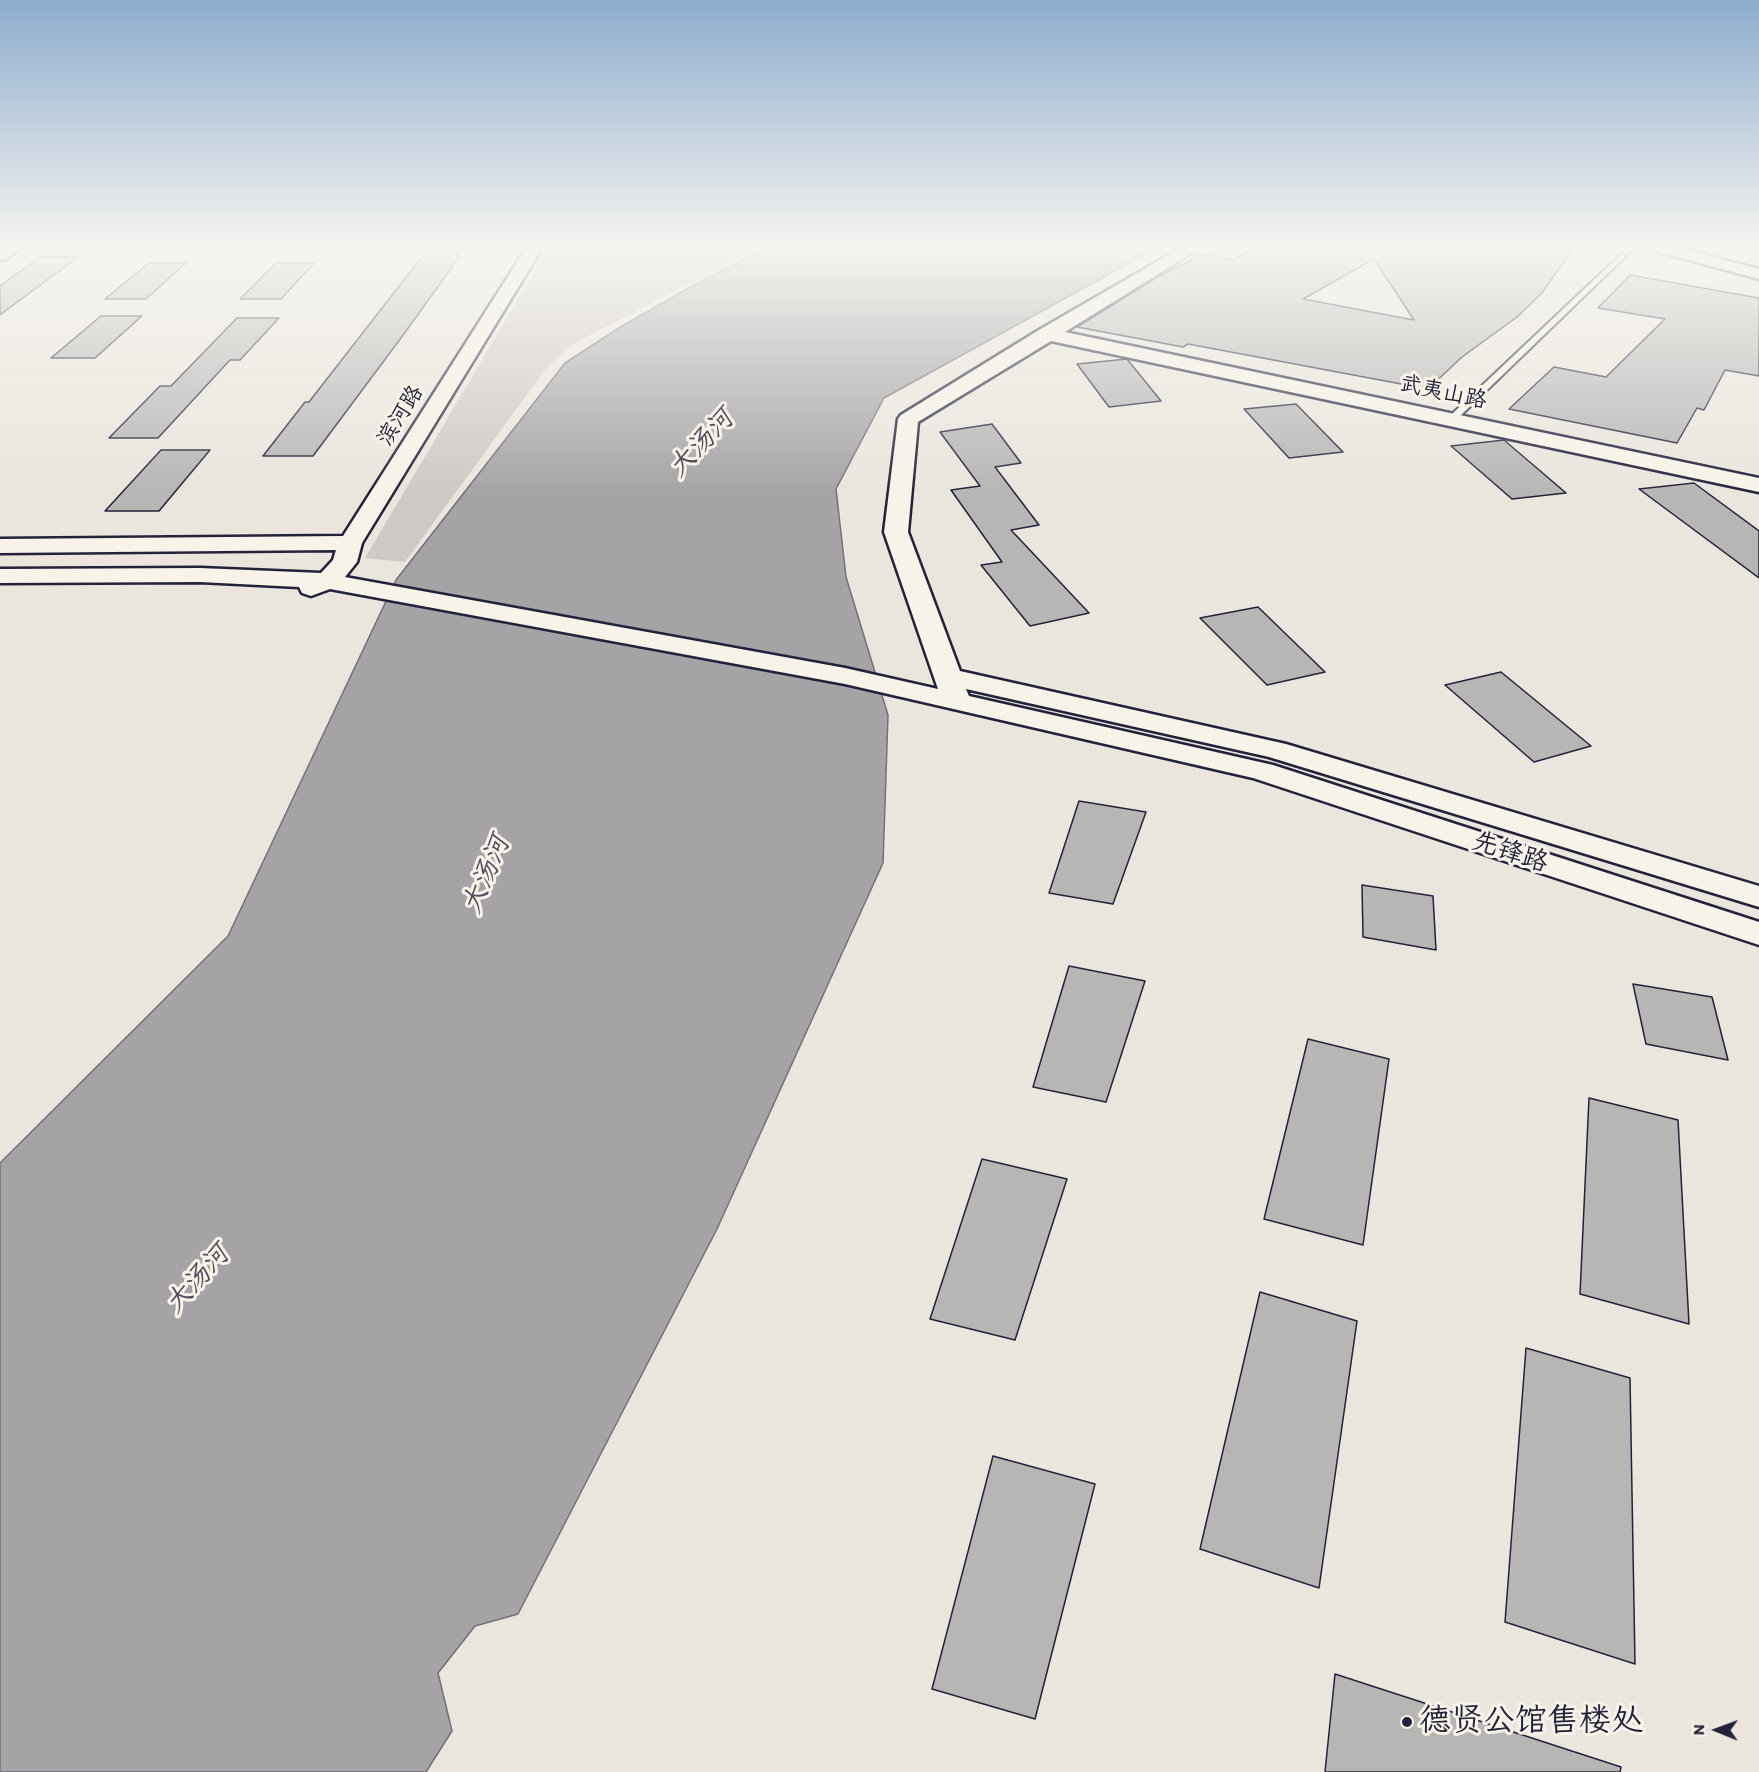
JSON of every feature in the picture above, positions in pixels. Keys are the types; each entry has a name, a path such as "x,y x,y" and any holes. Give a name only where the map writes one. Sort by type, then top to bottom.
{"street":[{"name":"滨河路","path":"341,562 485,328"},
{"path":"953,690 896,532 908,418 1057,328"},
{"name":"武夷山路","path":"1046,334 1759,485"},
{"path":"0,546 341,562 860,657 953,690 1276,750 1759,897"},
{"path":"0,560 217,557 341,562"},
{"path":"0,576 200,574 341,562"},
{"path":"0,591 295,594 341,562"},
{"name":"先锋路","path":"953,690 1262,771 1759,934"}],"lane":[{"path":"1455,416 1547,328"}],"shaded area":[{"path":"501,328 604,328 569,346 544,371 405,562 365,558"}],"water":[{"name":"大汤河","path":"619,328 1012,328 884,398 836,489 846,577 888,715 883,863 717,1229 518,1614 475,1626 438,1673 452,1731 426,1772 0,1772 0,1163 228,936 396,580 565,363"}],"building":[{"path":"87,328 129,328 95,358 51,358"},
{"path":"228,328 270,328 240,360 230,360 158,438 109,438 160,386 171,386"},
{"path":"367,328 408,328 313,456 263,456 305,402 309,402"},
{"path":"1081,328 1502,328 1462,357 1428,389 1188,344 1183,347"},
{"path":"1656,328 1759,328 1759,376 1725,370 1704,410 1697,408 1677,443 1509,409 1554,367 1606,377"},
{"path":"1127,359 1161,401 1109,407 1077,364"},
{"path":"1296,404 1343,452 1289,458 1244,409"},
{"path":"992,424 1021,463 995,467 1039,525 1011,530 1089,613 1030,626 981,565 1002,562 951,490 980,486 940,432"},
{"path":"1504,440 1566,493 1512,499 1451,446"},
{"path":"161,450 210,450 159,511 105,511"},
{"path":"1694,483 1759,531 1759,578 1639,489"},
{"path":"1258,607 1325,672 1267,685 1200,618"},
{"path":"1501,672 1591,746 1534,762 1445,685"},
{"path":"1079,801 1146,812 1113,904 1049,893"},
{"path":"1362,885 1433,896 1436,950 1363,937"},
{"path":"1069,966 1145,981 1106,1102 1033,1087"},
{"path":"1633,984 1712,997 1728,1060 1646,1044"},
{"path":"1308,1039 1389,1059 1363,1245 1264,1219"},
{"path":"1589,1098 1678,1120 1689,1324 1580,1294"},
{"path":"982,1159 1067,1179 1015,1340 930,1319"},
{"path":"1260,1292 1357,1321 1319,1588 1200,1549"},
{"path":"1526,1348 1630,1378 1635,1664 1505,1622"},
{"path":"993,1456 1095,1484 1035,1719 932,1689"},
{"name":"德贤公馆售楼处","path":"1335,1674 1621,1767 1620,1772 1325,1772"}],"place":[{"name":"德贤公馆售楼处","path":"1407,1722"}]}
